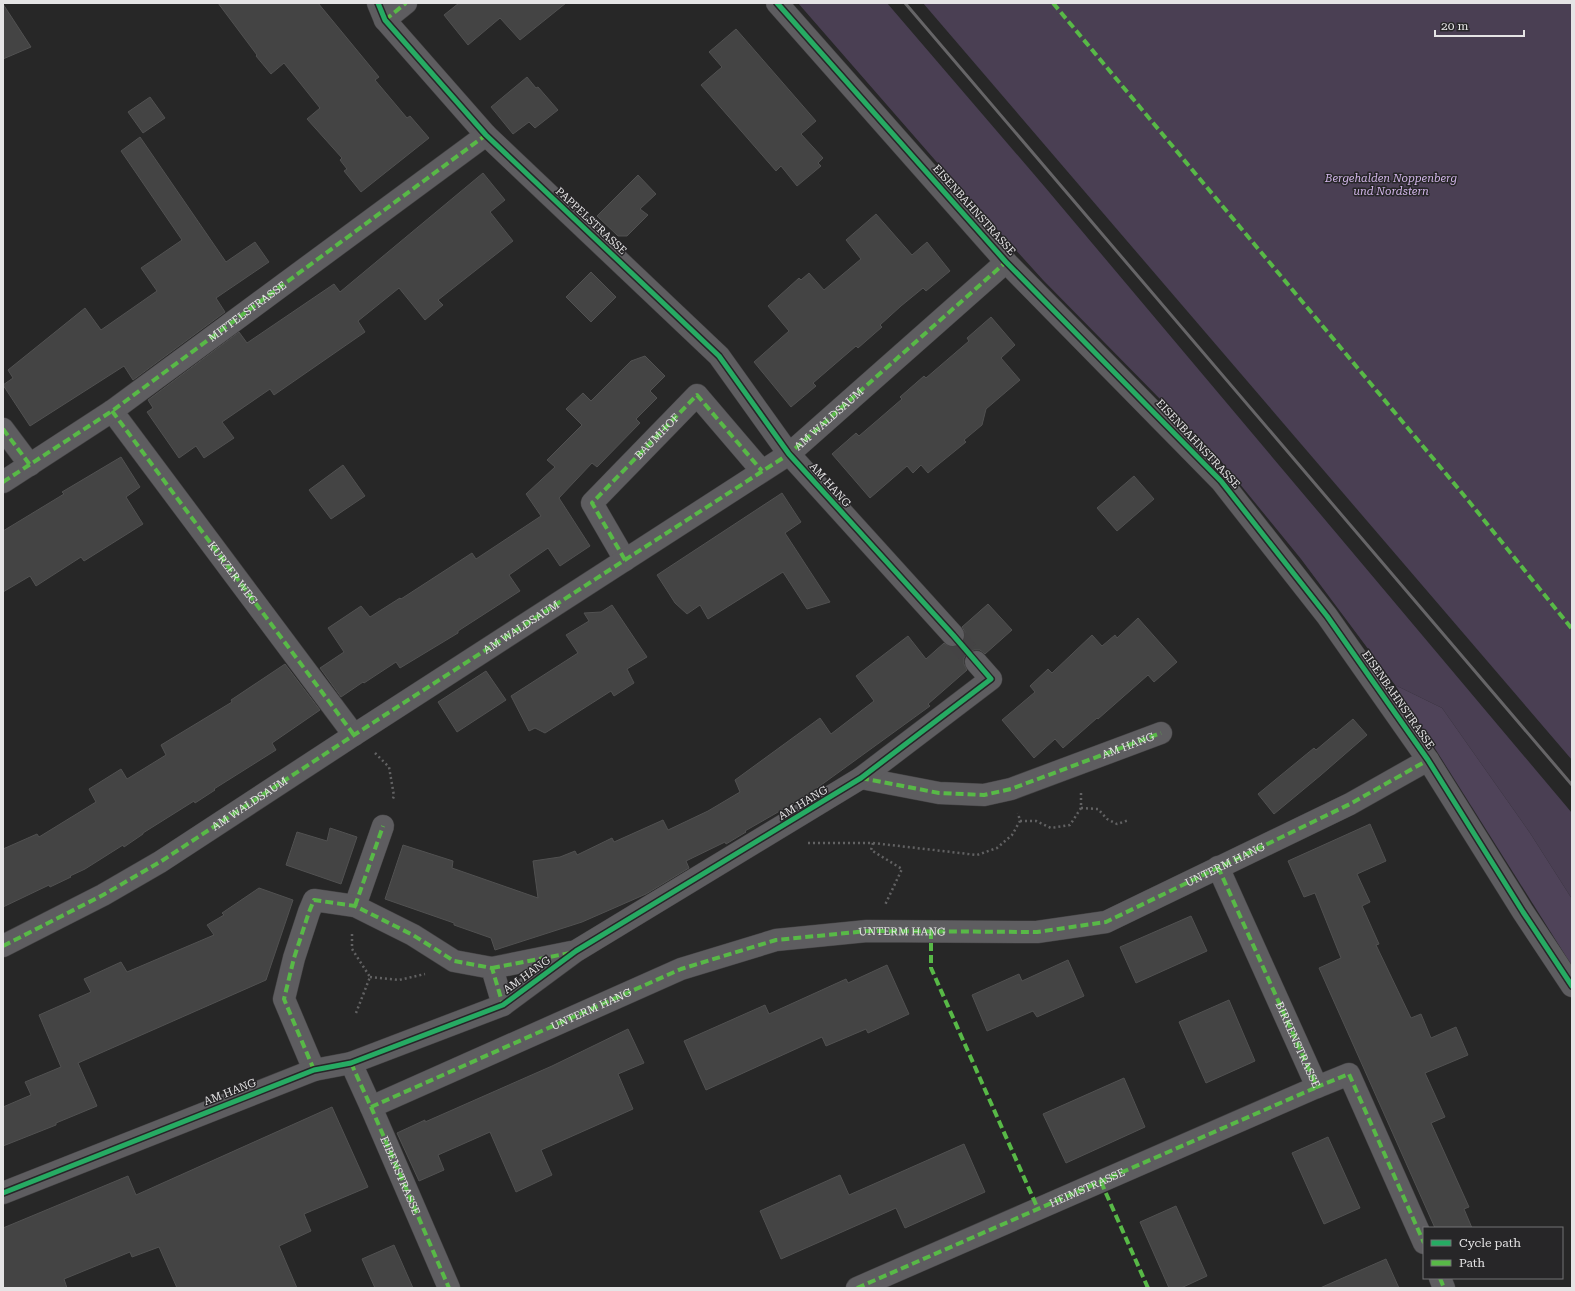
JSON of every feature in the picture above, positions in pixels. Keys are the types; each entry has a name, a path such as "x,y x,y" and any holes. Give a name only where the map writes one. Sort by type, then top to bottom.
{"street":[{"path":"381,12 406,3"},
{"name":"EISENBAHNSTRASSE","path":"777,3 1006,262 1221,481 1327,616 1428,760 1523,912 1572,986"},
{"name":"PAPPELSTRASSE","path":"381,12 486,136 719,356 790,454"},
{"name":"MITTELSTRASSE","path":"3,482 112,411 486,136"},
{"name":"AM WALDSAUM","path":"3,946 104,895 160,862 790,454 1006,262"},
{"name":"BAUMHOF","path":"625,560 592,503 697,395 762,471"},
{"name":"KURZER WEG","path":"112,411 354,735"},
{"path":"3,429 30,465"},
{"name":"AM HANG","path":"790,454 953,635"},
{"name":"AM HANG","path":"3,1193 314,1070 351,1063 503,1005 576,951 862,778 991,679 976,662"},
{"name":"AM HANG","path":"862,778 939,792 984,795 1011,789 1077,763 1162,733"},
{"name":"UNTERM HANG","path":"371,1106 681,969 776,940 867,931 1037,932 1106,922 1350,804 1428,760"},
{"path":"355,906 383,826"},
{"name":"BIRKENSTRASSE","path":"1218,867 1317,1087 1349,1074 1423,1241"},
{"name":"AM HANG","path":"314,1070 284,999 294,958 314,900 355,906 413,935 454,961 492,968 576,951"},
{"name":"AM HANG","path":"492,968 503,1005"},
{"name":"EIBENSTRASSE","path":"351,1063 449,1288"},
{"name":"HEIMSTRASSE","path":"857,1288 1317,1087"}],"path":[{"path":"354,735 389,767 394,796 383,826"},
{"path":"1020,821 1036,820 1051,828 1070,825 1081,808 1082,784 1077,763"},
{"path":"803,845 809,842 872,843 977,855 997,848 1012,835 1020,821 1011,789"},
{"path":"1081,808 1098,809 1107,819 1117,824 1129,820"},
{"path":"872,843 871,850 902,869 888,900"},
{"path":"355,906 352,917 352,949 370,977"},
{"path":"370,977 399,980 426,974 454,961"},
{"path":"356,1013 370,977"}],"green space":[{"path":"798,3 887,3 1044,186 1572,813 1572,899 1530,833 1442,708 1395,685 1301,559 1221,461 1043,280 955,183"},
{"name":"Bergehalden Noppenberg und Nordstern","path":"923,3 1572,3 1572,760"}],"shaded area":[{"path":"1395,685 1442,708 1530,833 1572,899 1572,966"}],"building":[{"path":"218,3 318,3 379,77 375,80 407,118 410,116 429,138 361,192 344,171 347,169 340,160 342,158 307,119 320,108 284,63 271,74 256,56 257,55"},
{"path":"459,3 566,3 520,40 500,18 468,45 444,15"},
{"path":"3,4 31,47 3,59"},
{"path":"736,29 816,121 801,134 823,158 818,163 821,166 797,186 781,166 776,171 701,85 722,67 709,52"},
{"path":"527,77 558,110 535,128 529,122 513,134 491,107"},
{"path":"150,97 165,118 143,133 128,112"},
{"path":"140,137 226,262 255,242 269,262 216,298 225,312 133,380 124,366 30,426 3,385 13,378 8,370 85,308 101,330 157,291 141,268 182,240 121,151"},
{"path":"483,173 505,200 490,212 513,241 438,300 443,305 425,320 399,288 358,321 365,332 274,395 270,389 222,422 234,438 204,458 196,446 179,458 147,412 153,408 148,400 239,332 247,343 334,284 340,292"},
{"path":"638,175 656,194 640,209 648,215 627,236 618,236 597,216"},
{"path":"876,214 912,255 927,242 950,271 926,291 923,288 901,306 880,325 882,327 858,348 856,346 813,383 816,386 791,407 754,362 789,331 768,306 799,278 801,280 809,273 824,290 861,259 846,240"},
{"path":"591,272 616,297 591,322 566,297"},
{"path":"991,317 1015,345 1001,358 1020,380 986,409 982,425 964,440 966,442 928,473 921,465 913,473 907,466 870,498 832,454 856,433 859,436 880,418 902,399 900,397 924,376 926,378 969,341 967,338"},
{"path":"645,356 665,376 650,391 657,398 636,419 640,423 597,467 592,463 559,498 590,546 560,566 548,548 509,575 520,591 458,631 458,633 400,668 396,662 341,697 320,668 344,652 328,628 361,606 370,617 400,598 401,599 472,553 476,559 541,516 526,494 555,467 547,460 582,425 566,409 583,393 591,401 631,361"},
{"path":"121,457 140,487 126,497 143,524 84,561 81,557 36,586 30,576 3,592 3,531 64,494 62,492"},
{"path":"343,465 365,496 331,519 309,490"},
{"path":"1134,476 1154,499 1117,531 1097,508"},
{"path":"782,493 801,522 785,533 830,602 807,609 783,572 708,619 700,605 687,614 675,603 657,575"},
{"path":"988,604 1012,630 985,654 980,650 974,650 967,653 964,658 964,664 967,670 928,704 930,706 806,796 745,831 746,832 726,844 725,842 686,861 689,868 646,894 582,922 495,950 491,938 454,925 454,923 385,899 403,845 453,861 452,868 538,898 533,861 560,857 575,851 577,855 612,838 614,842 663,820 668,830 708,811 740,792 735,780 820,718 831,734 874,701 856,676 908,636 926,659 944,643 950,647 956,647 962,644 965,638 965,632 962,627"},
{"path":"612,605 647,657 627,669 634,683 614,696 611,691 545,733 535,728 529,731 511,696 578,653 566,635 589,621 584,613 601,612"},
{"path":"1138,618 1177,662 1154,682 1148,675 1063,748 1055,739 1034,758 1002,720 1035,692 1030,686 1048,669 1052,673 1092,635 1102,646 1115,635 1117,638"},
{"path":"285,664 320,710 272,743 276,750 214,789 215,790 195,803 194,801 143,833 124,847 123,845 85,869 70,876 71,877 50,887 49,885 3,907 3,849 37,834 39,837 96,802 89,789 121,769 127,779 166,755 161,745 232,702 231,700"},
{"path":"486,671 506,700 457,732 438,702"},
{"path":"1353,719 1367,735 1274,814 1258,794 1314,748 1316,750"},
{"path":"1370,824 1386,861 1357,874 1370,902 1362,906 1379,944 1376,945 1411,1018 1421,1014 1431,1038 1456,1027 1468,1055 1425,1073 1445,1117 1431,1123 1469,1207 1464,1209 1472,1227 1435,1227 1319,968 1341,958 1315,893 1304,897 1288,861"},
{"path":"330,828 357,837 341,884 286,865 297,832 327,841"},
{"path":"259,888 293,900 266,980 78,1063 97,1106 56,1123 56,1125 3,1146 3,1107 31,1095 25,1082 61,1067 39,1015 91,992 84,979 121,962 127,972 214,935 207,925 224,915 222,913"},
{"path":"1191,916 1207,951 1136,983 1120,947"},
{"path":"1068,960 1084,996 1037,1017 1033,1011 987,1031 972,995 1019,974 1022,981"},
{"path":"887,965 909,1014 868,1033 866,1029 826,1046 822,1037 706,1090 684,1041 765,1005 769,1014 846,979 848,983"},
{"path":"1229,1000 1255,1061 1206,1083 1179,1022"},
{"path":"628,1029 644,1063 618,1074 633,1109 541,1150 552,1175 516,1192 490,1132 438,1155 444,1170 419,1181 397,1133 552,1066"},
{"path":"1124,1078 1145,1127 1066,1163 1043,1114"},
{"path":"332,1107 368,1187 304,1214 311,1231 279,1246 297,1288 177,1288 159,1247 132,1257 130,1252 64,1279 67,1288 3,1288 3,1228 128,1176 136,1195"},
{"path":"1328,1137 1360,1208 1324,1224 1292,1153"},
{"path":"964,1144 985,1192 905,1228 896,1208 781,1259 760,1211 840,1175 849,1195"},
{"path":"1176,1206 1207,1276 1181,1288 1169,1288 1140,1222"},
{"path":"394,1245 413,1288 375,1288 362,1259"},
{"path":"1386,1259 1399,1288 1320,1288"}],"tunnel":[{"path":"953,635 976,662"}],"railway":[{"path":"905,3 1572,785"}],"marked path":[{"path":"385,20 406,3"},
{"path":"1053,3 1467,499 1572,629"},
{"path":"3,482 112,411 486,135"},
{"path":"3,946 103,895 160,862 789,454 1006,262"},
{"path":"625,560 592,503 697,395 762,471"},
{"path":"112,411 354,735"},
{"path":"3,429 30,465"},
{"path":"861,778 939,793 984,795 1011,789 1161,733"},
{"path":"371,1107 681,969 776,940 867,931 1037,932 1106,922 1350,804 1428,760"},
{"path":"355,906 383,826"},
{"path":"1218,867 1317,1087 1349,1074 1423,1241"},
{"path":"314,1070 284,999 294,958 314,900 355,906 413,935 454,961 492,968 503,1005"},
{"path":"931,931 931,968 1038,1209"},
{"path":"492,968 570,953"},
{"path":"351,1063 449,1288"},
{"path":"857,1288 1317,1087"},
{"path":"1101,1182 1148,1288"},
{"path":"1440,1279 1444,1288"}],"cycle path":[{"path":"3,1193 314,1070 351,1063 503,1005 576,951 861,778 991,679 789,454 719,356 486,135 385,20 378,3"},
{"path":"777,3 1006,262 1221,481 1327,616 1428,760 1523,912 1572,986"}]}
